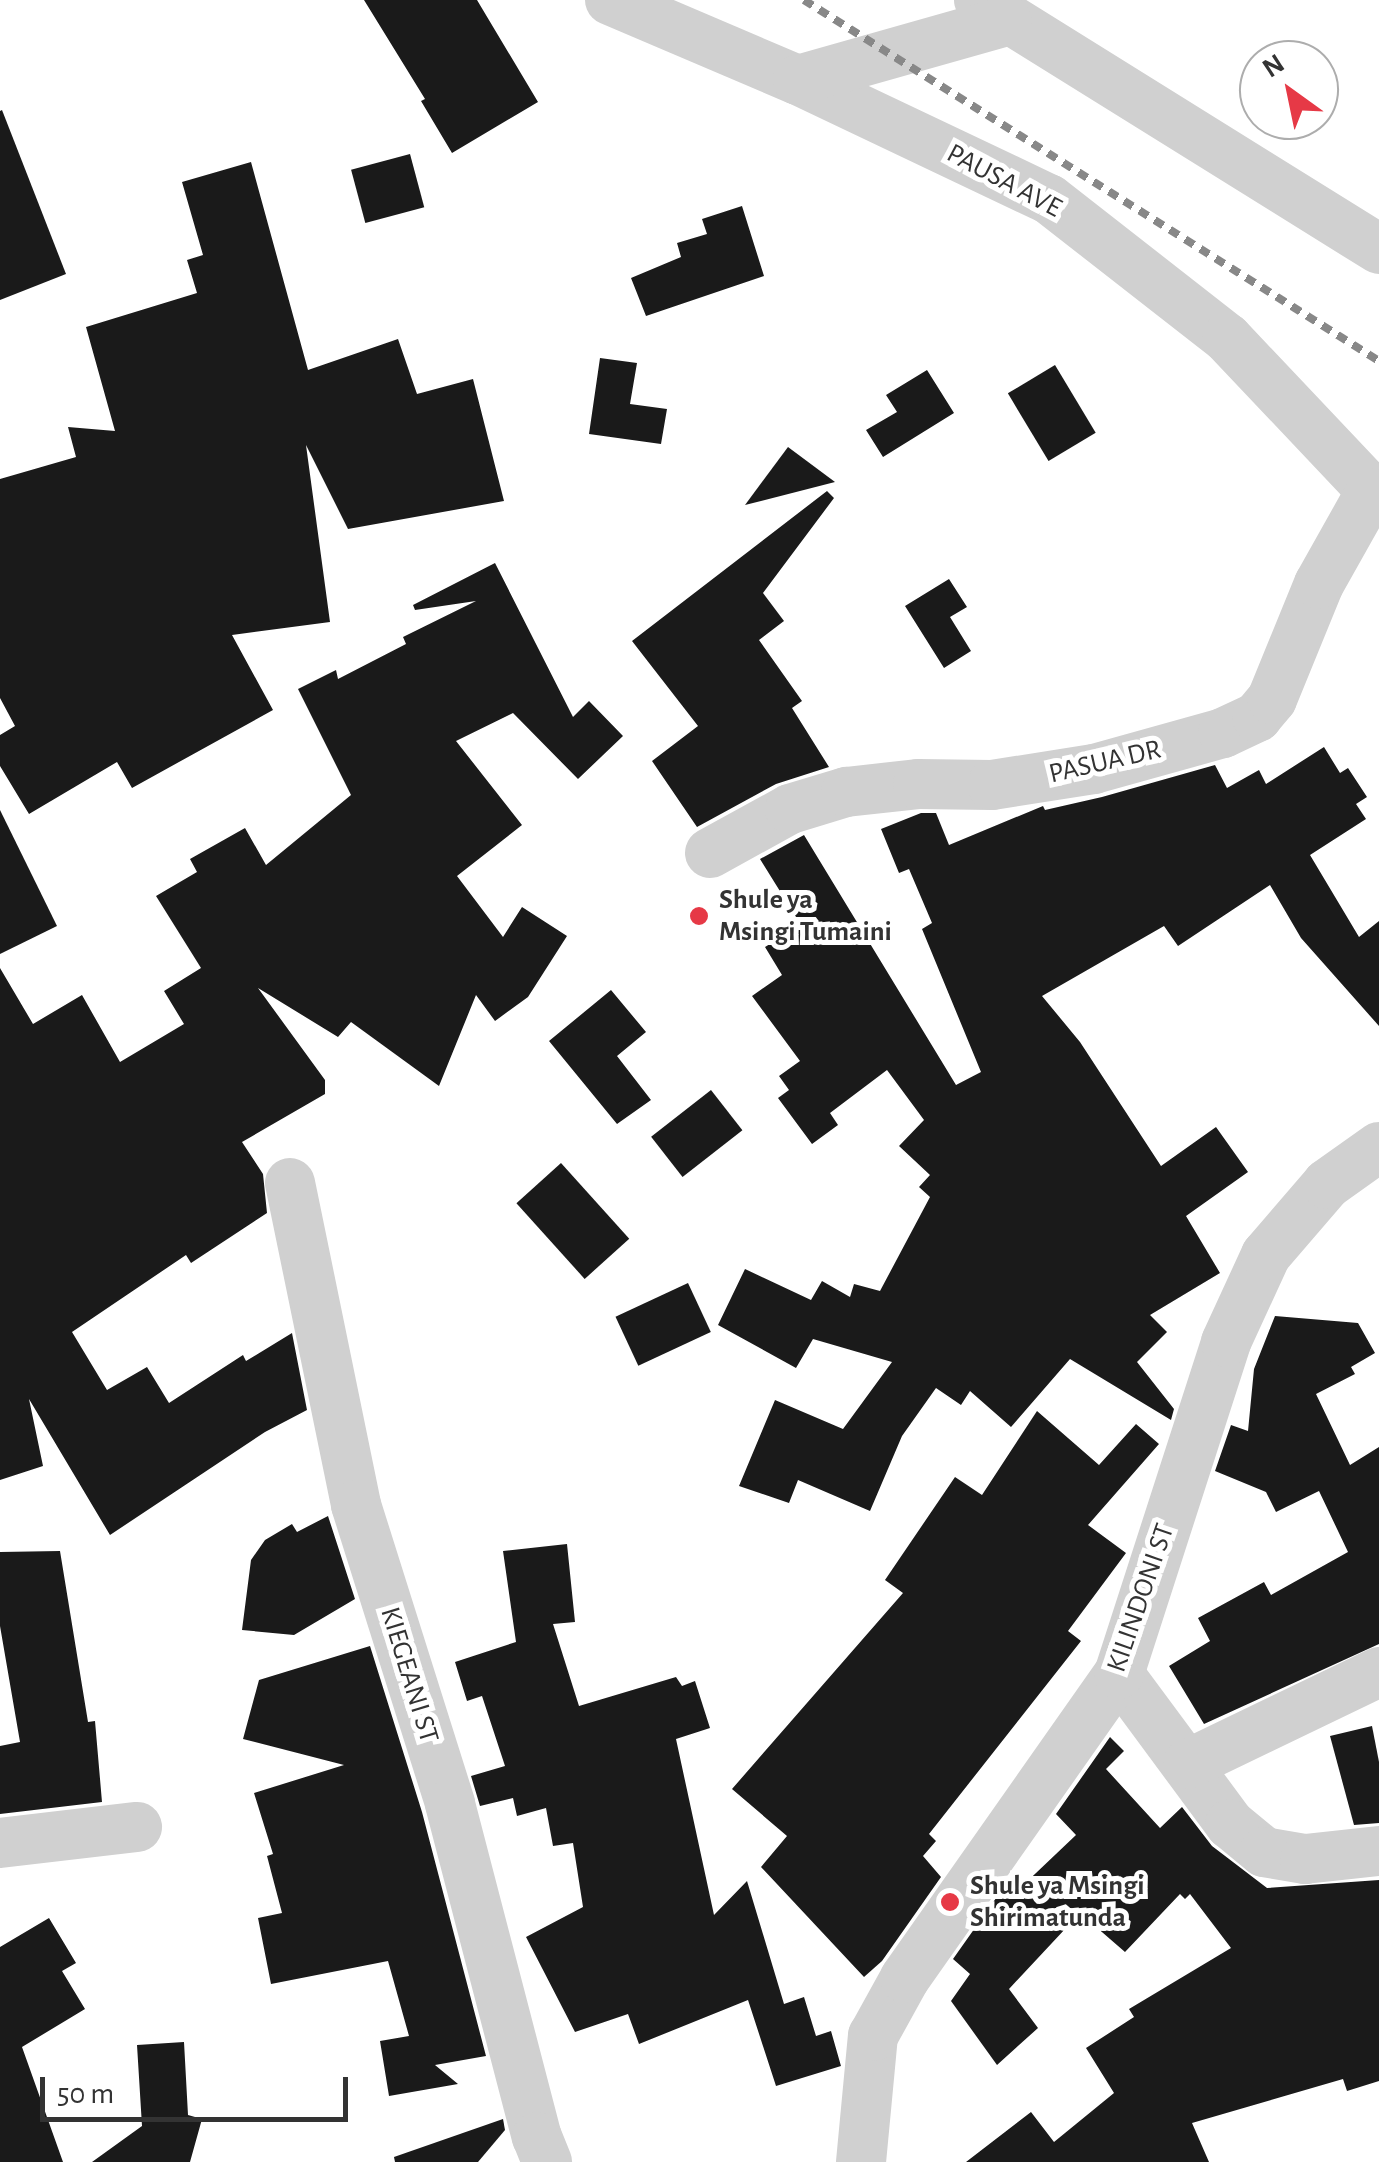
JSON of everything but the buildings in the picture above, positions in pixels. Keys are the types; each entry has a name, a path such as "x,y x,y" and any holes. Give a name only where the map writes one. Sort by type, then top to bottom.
{"street":[{"name":"PAUSA AVE","path":"610,0 798,80 1049,199 1227,338 1374,496"},
{"path":"798,80 993,10 1379,249"},
{"name":"PASUA DR","path":"710,853 790,809 846,792 918,784 992,784 1094,769 1223,733 1257,718 1272,699 1319,584 1374,496"},
{"name":"KILINDONI ST","path":"861,2162 872,2036 905,1978 1119,1674 1226,1342 1266,1256 1326,1184 1379,1147"},
{"name":"KIEGEANI ST","path":"290,1183 356,1505 450,1804 537,2136 548,2162"},
{"path":"1188,1764 1379,1672"},
{"path":"1119,1674 1230,1824 1264,1852 1306,1859 1379,1852"},
{"path":"0,1843 136,1827"}],"railway":[{"path":"804,0 1379,361"}],"place":[{"name":"Shule ya Msingi Tumaini","path":"699,916"},
{"name":"Shule ya Msingi Shirimatunda","path":"950,1902"}]}
